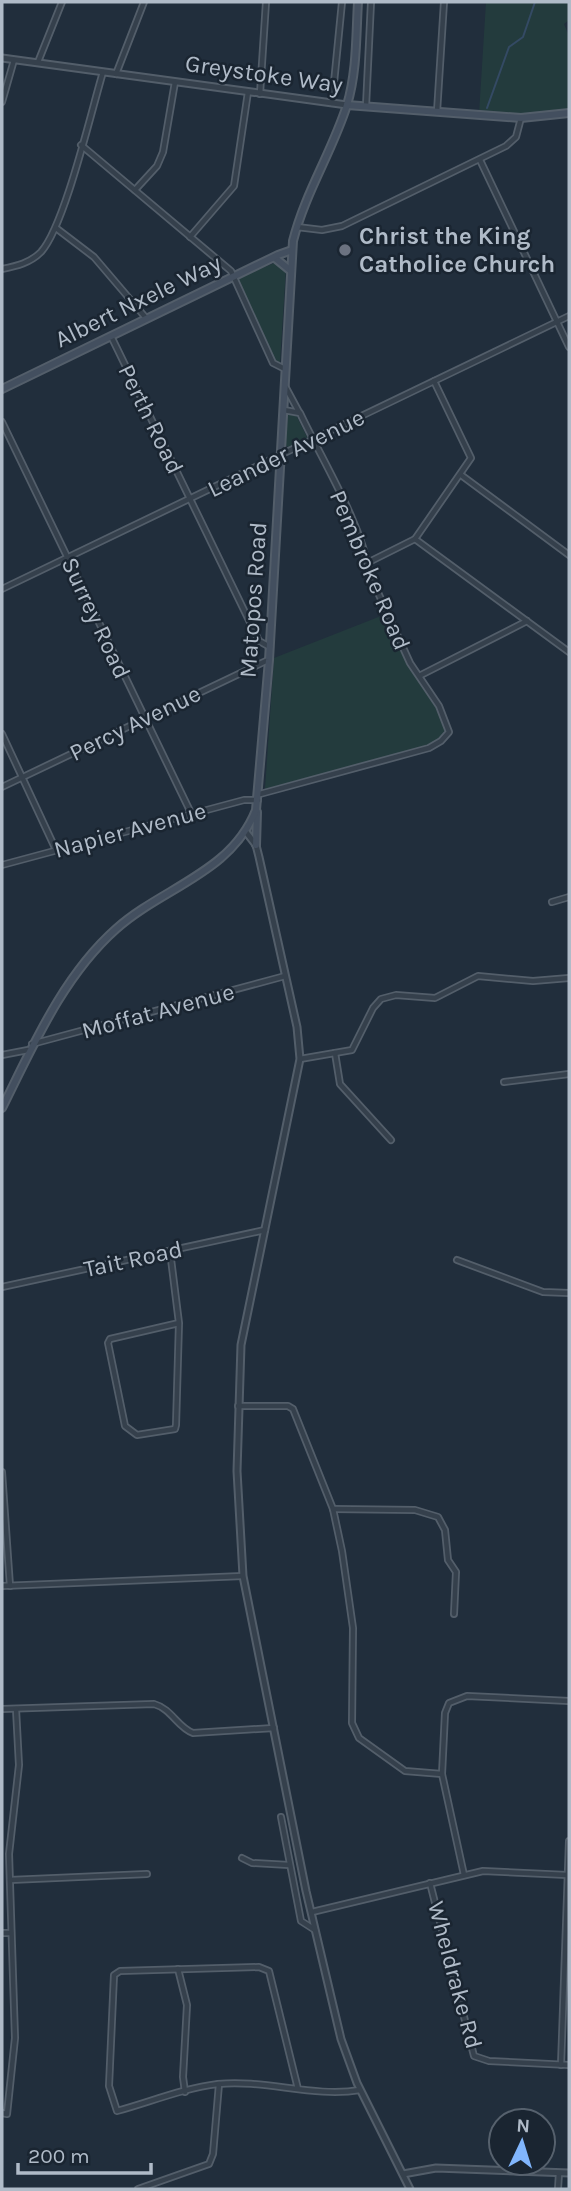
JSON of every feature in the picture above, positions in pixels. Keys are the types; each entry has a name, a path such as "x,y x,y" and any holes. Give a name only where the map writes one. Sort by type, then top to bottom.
{"main road":[{"name":"Matopos Road","path":"2,1108 30,1047 97,949 116,929 217,863 246,832 256,810 260,797 270,647 292,254 296,230 347,105 358,2"},
{"name":"Greystoke Way","path":"347,105 522,118"},
{"path":"522,118 569,113"},
{"path":"274,257 296,230"},
{"path":"274,257 292,254"},
{"path":"274,257 290,271"},
{"name":"Albert Nxele Way","path":"2,389 274,257"},
{"path":"256,810 256,845"}],"street":[{"path":"38,62 62,2"},
{"path":"116,74 144,2"},
{"path":"260,94 266,2"},
{"path":"332,103 342,2"},
{"path":"366,107 371,2"},
{"path":"437,113 444,2"},
{"name":"Greystoke Way","path":"2,58 347,105"},
{"path":"2,102 14,60"},
{"path":"2,269 35,258 56,228 103,72"},
{"path":"135,190 157,166 163,152 175,82"},
{"path":"190,237 234,186 248,92"},
{"path":"296,230 322,230 342,226 480,160 511,143 522,118"},
{"path":"80,145 234,276 273,363 285,369"},
{"path":"480,160 569,347"},
{"path":"56,228 94,257 146,318"},
{"name":"Leander Avenue","path":"2,589 569,316"},
{"name":"Perth Road","path":"111,336 258,641 270,647"},
{"path":"369,562 415,539 461,475 471,454 434,381"},
{"name":"Pembroke Road","path":"260,797 429,748 441,741 449,727 421,675 410,663 370,575 369,562 300,413 284,386"},
{"path":"284,410 300,413"},
{"name":"Surrey Road","path":"2,422 143,719 191,813"},
{"path":"461,475 569,555"},
{"path":"415,539 569,652"},
{"path":"421,675 527,621"},
{"name":"Percy Avenue","path":"2,788 269,660"},
{"path":"2,734 56,850"},
{"name":"Napier Avenue","path":"2,865 191,813 260,797"},
{"path":"246,832 256,845 297,1027 300,1059 243,1336 238,1406 238,1508 243,1576 341,2039 360,2090 410,2189"},
{"path":"552,902 569,897"},
{"name":"Moffat Avenue","path":"2,1055 285,976"},
{"path":"300,1059 352,1050 376,1003 388,996 435,998 478,976 533,981 569,978"},
{"path":"335,1052 340,1084 391,1140"},
{"path":"504,1082 569,1074"},
{"name":"Tait Road","path":"2,1287 265,1230"},
{"path":"170,1251 179,1324 176,1424 175,1429 137,1435 125,1426 108,1343 110,1339 179,1324"},
{"path":"457,1260 543,1292 569,1293"},
{"path":"238,1406 288,1406 293,1409 333,1509 353,1628 353,1731 405,1772 416,1775 442,1774"},
{"path":"2,1472 10,1586"},
{"path":"333,1509 415,1510 438,1517 445,1530 448,1560 456,1572 454,1614"},
{"path":"2,1586 243,1576"},
{"path":"464,1875 442,1774 445,1713 453,1699 467,1696 569,1701"},
{"path":"2,1709 153,1704 163,1707 183,1728 193,1733 274,1728"},
{"path":"5,2113 15,2038 10,1933 10,1831 19,1765 16,1709"},
{"path":"281,1817 301,1921 316,1930"},
{"path":"561,2065 569,1841"},
{"path":"242,1858 252,1863 289,1865"},
{"path":"312,1912 464,1875 499,1871 567,1875"},
{"path":"10,1880 147,1874"},
{"name":"Wheldrake Rd","path":"430,1883 474,2056 484,2061 569,2065"},
{"path":"2,1933 10,1933"},
{"path":"298,2089 269,1971 259,1967 178,1969 120,1971 114,1975 109,2086 117,2111 219,2084 298,2089 360,2090"},
{"path":"178,1969 187,2005 183,2077 185,2092"},
{"path":"138,2189 209,2164 214,2154 219,2084"},
{"path":"403,2174 436,2168 569,2174"},
{"path":"558,2189 559,2173"}],"green space":[{"path":"486,2 569,2 569,20 564,24 569,36 569,111 546,116 479,114"},
{"path":"277,262 286,268 280,363 275,361 238,281 242,276"},
{"path":"288,414 296,415 308,439 290,448 285,445"},
{"path":"381,616 444,721 446,728 441,737 427,746 265,789 274,658"}],"waterway":[{"path":"487,108 509,47 523,37 535,2"}],"place":[{"name":"Christ the King Catholice Church","path":"345,250"}]}
